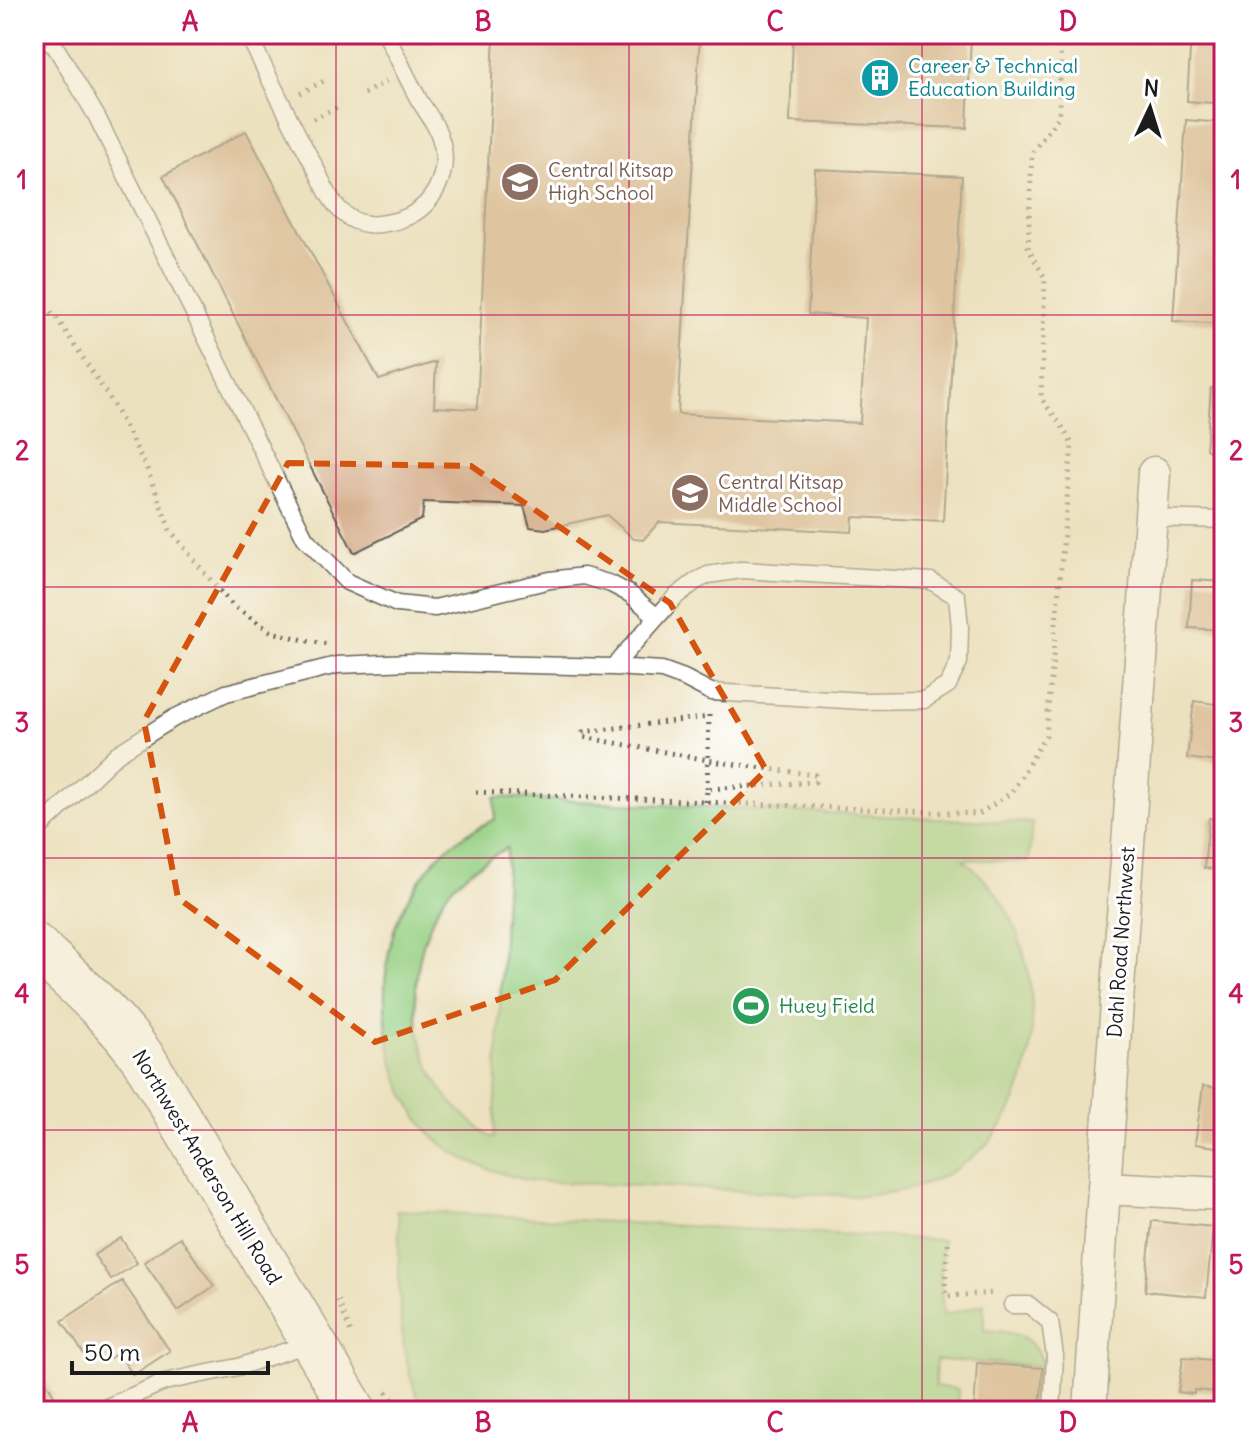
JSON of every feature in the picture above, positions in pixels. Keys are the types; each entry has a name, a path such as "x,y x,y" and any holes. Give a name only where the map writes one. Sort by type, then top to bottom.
{"main road":[{"name":"Northwest Anderson Hill Road","path":"34,945 131,1040 354,1411"}],"street":[{"name":"Dahl Road Northwest","path":"1090,1411 1154,473"},
{"path":"1104,1188 1224,1194"}],"lane":[{"path":"35,34 55,46 97,117 305,538 347,582 397,604 435,608 550,580 584,576 630,594 657,617"},
{"path":"248,34 335,205 359,223 375,225 408,217 423,208 435,193 444,170 440,137 386,34"},
{"path":"1151,518 1224,520"},
{"path":"34,833 117,754 174,718 226,693 337,665 411,662 613,667 662,670 711,692 863,701 924,700 948,685 959,662 957,597 931,581 735,570 708,575 675,597 613,667"},
{"path":"1012,1305 1029,1305 1050,1322 1055,1356 1052,1411"},
{"path":"98,1411 164,1382 238,1367 312,1343"}],"path":[{"path":"476,792 979,814 1012,792 1046,735 1072,444 1041,398 1045,278 1028,248 1032,153 1059,116 1061,34"},
{"path":"364,94 389,80"},
{"path":"300,93 324,81"},
{"path":"313,119 338,107"},
{"path":"34,295 56,317 110,399 146,466 170,530 233,606 272,632 312,642 339,644"},
{"path":"706,802 711,692"},
{"path":"707,789 815,782 815,775 583,737 583,732 709,717"},
{"path":"948,1243 946,1296 995,1292 1010,1298 1012,1305"}],"highlighted area":[{"path":"288,463 471,466 670,603 766,770 555,980 375,1042 178,898 144,721"}],"green space":[{"name":"Huey Field","path":"495,797 1032,823 1029,862 963,859 987,882 1006,909 1019,937 1032,1000 1032,1033 1027,1065 1017,1096 1003,1124 969,1160 941,1177 895,1192 861,1196 531,1181 491,1170 454,1153 433,1136 417,1116 404,1093 395,1067 386,1013 388,959 400,915 429,868 455,842 495,819","holes":["507,848 494,1138 458,1109 434,1075 424,1050 416,998 423,945 445,896 473,869"]},
{"path":"396,1210 943,1240 940,1277 944,1315 984,1304 984,1330 1005,1332 1028,1340 1043,1366 936,1360 935,1386 958,1389 957,1411 425,1411 415,1391 404,1344"}],"building":[{"path":"494,34 700,34 678,414 860,423 866,318 808,314 815,169 962,176 943,521 853,517 852,532 659,522 643,540 634,539 607,515 545,529 530,527 524,506 424,502 422,519 354,553 163,176 246,131 379,380 436,362 434,407 477,409"},
{"name":"Career & Technical Education Building","path":"793,34 971,34 967,128 790,122"},
{"path":"1191,34 1224,34 1224,104 1187,101"},
{"path":"1186,120 1224,123 1224,324 1173,321"},
{"path":"1211,388 1224,389 1224,461 1206,449"},
{"path":"1192,580 1224,582 1224,630 1189,628"},
{"path":"1194,701 1223,705 1220,730 1224,730 1224,763 1187,758"},
{"path":"1209,818 1224,820 1224,870 1204,868"},
{"path":"1203,1086 1224,1089 1224,1148 1195,1144"},
{"path":"1152,1221 1213,1227 1206,1297 1145,1291"},
{"path":"180,1237 214,1286 178,1311 144,1262"},
{"path":"121,1238 137,1263 111,1280 94,1255"},
{"path":"122,1281 170,1351 133,1375 118,1353 102,1363 94,1351 86,1357 62,1321"},
{"path":"1213,1344 1224,1345 1224,1383 1217,1382 1216,1392 1178,1392 1183,1357 1211,1360"},
{"path":"34,1362 54,1395 34,1407"},
{"path":"977,1363 1043,1368 1040,1411 974,1411"}],"place":[{"name":"Career & Technical Education Building","path":"880,78"},
{"name":"Central Kitsap High School","path":"520,182"},
{"name":"Central Kitsap Middle School","path":"690,493"},
{"name":"Huey Field","path":"751,1006"}]}
